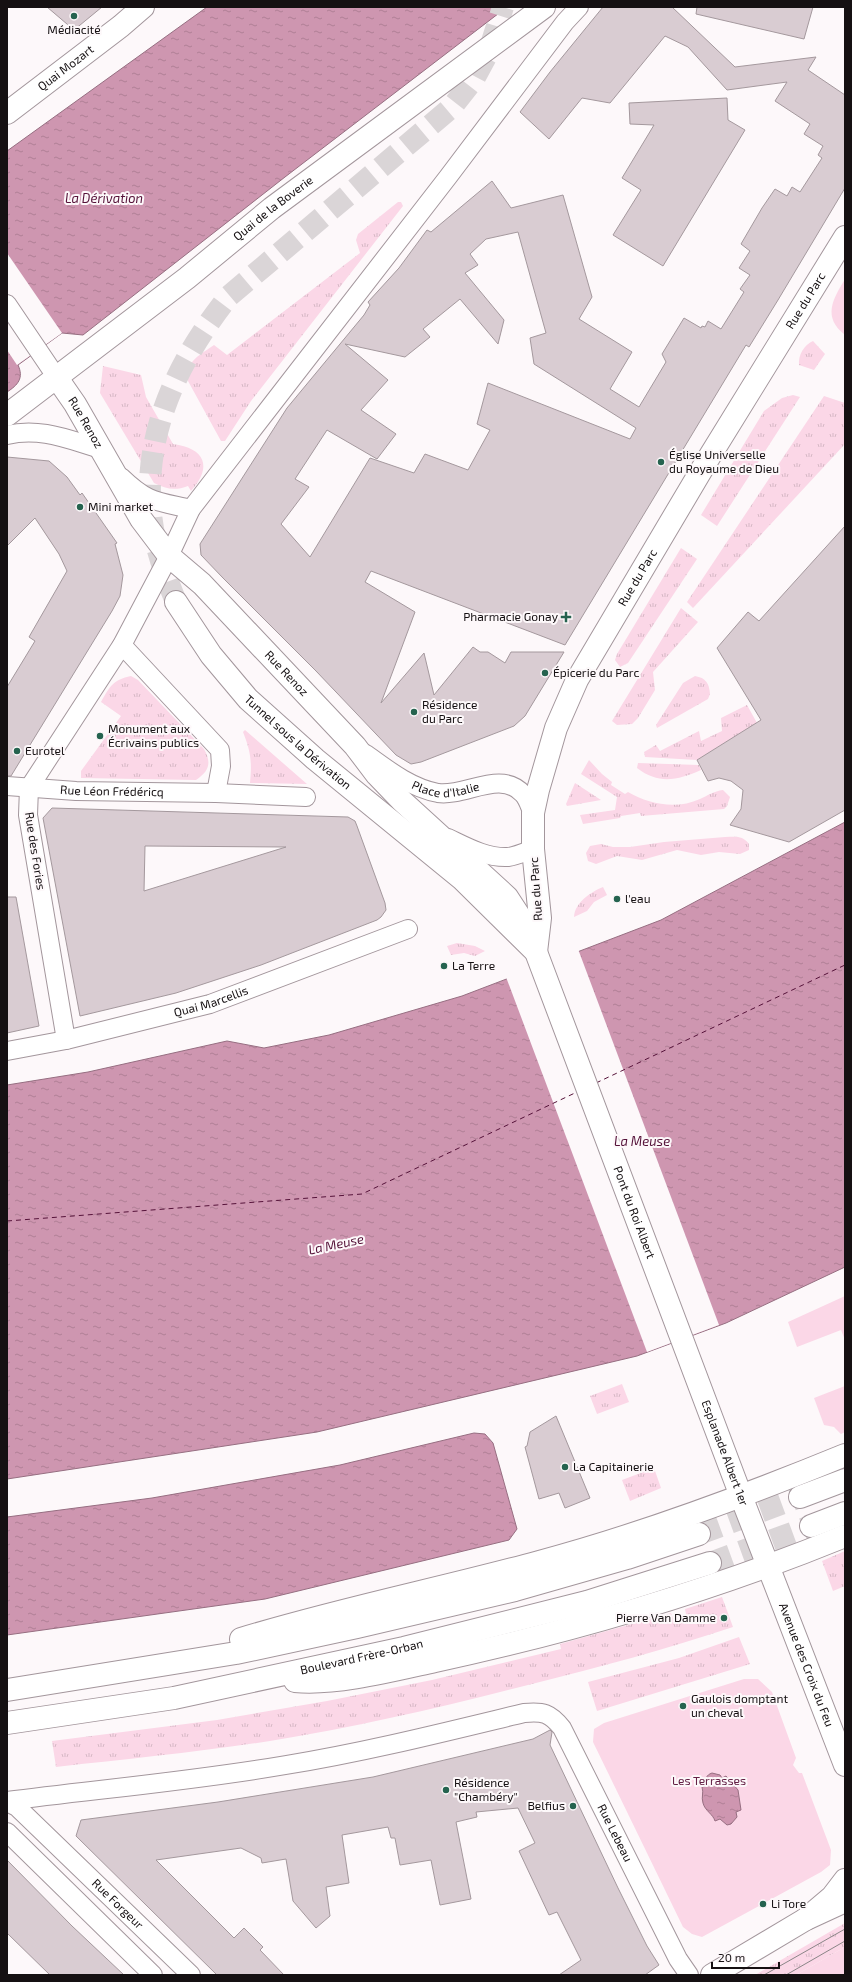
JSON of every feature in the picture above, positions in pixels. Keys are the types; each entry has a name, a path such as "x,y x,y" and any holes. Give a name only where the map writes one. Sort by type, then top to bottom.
{"main road":[{"name":"Quai Mozart","path":"7,113 116,30 143,7"},
{"name":"Quai de la Boverie","path":"7,415 187,278 272,208 544,7"},
{"name":"Rue du Parc","path":"538,957 540,918 533,849 533,813 543,770 556,728 577,680 708,459 845,237"},
{"name":"Rue Renoz","path":"57,378 101,449 141,519 169,556 202,584 355,746 377,775 402,801 507,897 522,920 538,957"},
{"name":"Tunnel sous la Dérivation","path":"176,602 214,660 248,699 315,758 468,884 538,957"},
{"name":"Pont du Roi Albert","path":"538,957 682,1339"},
{"name":"Esplanade Albert 1er","path":"682,1339 768,1566"},
{"path":"198,1658 233,1641 264,1632 351,1608 540,1562 673,1522 845,1455"},
{"path":"800,1497 845,1480"},
{"path":"811,1526 845,1513"},
{"path":"7,1690 318,1636 515,1590 626,1558 699,1534"},
{"path":"268,1678 310,1682 325,1681 402,1668 463,1655 591,1622 768,1566 845,1536"},
{"name":"Boulevard Frère-Orban","path":"7,1723 174,1698 458,1636 609,1596 710,1563"},
{"name":"Avenue des Croix du Feu","path":"768,1566 845,1765"},
{"path":"806,1919 832,1897 845,1880"},
{"path":"712,1975 806,1919 845,1901"}],"street":[{"path":"29,788 122,645 169,556 191,510 453,171 565,22 579,7"},
{"path":"7,304 57,378"},
{"path":"7,435 17,432 40,432 101,449"},
{"path":"114,471 146,498 191,510"},
{"path":"122,645 220,750 221,766 216,793"},
{"name":"Place d'Italie","path":"355,746 415,786 439,793 452,793 485,784 510,786 524,794 533,813"},
{"name":"Rue Léon Frédéricq","path":"7,786 76,791 216,793 306,797"},
{"name":"Rue des Fories","path":"29,788 28,815 66,1040"},
{"path":"437,832 481,854 510,857 533,849"},
{"name":"Quai Marcellis","path":"7,1051 66,1040 210,1004 408,929"},
{"name":"Rue Lebeau","path":"7,1801 194,1779 285,1765 386,1746 524,1713 536,1712 553,1717 562,1728 678,1959 689,1975"},
{"name":"Rue Forgeur","path":"7,1801 17,1807 45,1833 191,1975"},
{"path":"7,1832 153,1975"},
{"path":"28,1851 45,1833"}],"green space":[{"path":"398,202 401,202 403,206 251,401 225,441 221,441 188,381 191,363 214,345 227,355 360,253 356,240 358,234"},
{"path":"845,279 845,335 834,321 832,308"},
{"path":"813,341 825,354 814,370 799,365 802,351"},
{"path":"103,366 141,375 146,397 173,444 184,446 199,454 202,460 202,474 191,491 188,486 171,489 154,483 100,393"},
{"path":"793,395 800,397 717,526 701,515 764,411 782,398"},
{"path":"824,396 845,403 845,444 693,608 687,602"},
{"path":"681,548 697,559 628,663 620,667 615,660 617,654"},
{"path":"681,608 698,622 653,672 655,690 638,718 632,724 617,725 612,721"},
{"path":"131,676 138,680 204,749 208,758 208,766 204,773 196,780 81,778 81,771 121,716 101,702 113,684"},
{"path":"695,676 702,678 708,684 710,694 708,699 657,728 656,725 683,683"},
{"path":"747,705 757,723 697,760 645,757 644,752 656,745 660,751 699,731 701,741 722,731 721,718"},
{"path":"245,730 307,784 250,783 250,757 248,745 243,732"},
{"path":"589,760 612,782 611,785 625,794 628,792 645,800 672,805 682,804 723,790 730,797 727,806 724,809 641,816 640,813 583,824 580,815 615,810 617,797 581,774"},
{"path":"638,763 699,765 701,770 676,778 661,779 653,777 637,768"},
{"path":"575,783 601,800 567,806 566,804"},
{"path":"738,837 744,839 749,844 749,850 740,854 719,852 701,855 677,850 642,860 617,856 596,864 588,861 586,853 590,846 601,844 613,847 630,847 664,842"},
{"path":"603,887 607,895 594,902 587,911 574,917 580,902"},
{"path":"457,943 475,946 485,951 475,956 464,953 451,955 447,946"},
{"path":"845,1296 845,1340 841,1330 797,1347 788,1322"},
{"path":"622,1384 629,1402 597,1414 590,1396"},
{"path":"845,1386 845,1432 841,1434 834,1427 824,1425 814,1398"},
{"path":"654,1468 661,1488 630,1501 622,1480"},
{"path":"845,1551 845,1586 833,1591 822,1561"},
{"path":"722,1597 733,1627 658,1650 557,1678 402,1716 270,1741 217,1749 56,1767 52,1741 217,1720 327,1701 432,1680 561,1649 560,1644 671,1613 673,1618 686,1614 685,1609"},
{"path":"739,1637 750,1664 597,1711 588,1682 679,1658"},
{"name":"Les Terrasses","path":"744,1679 758,1679 772,1692 796,1758 793,1765 799,1773 802,1773 831,1850 830,1865 821,1872 702,1937 692,1934 683,1927 593,1742 594,1729 604,1723"},
{"path":"845,1923 845,1947 796,1975 755,1975"},
{"path":"845,1947 845,1975 796,1975"}],"water":[{"name":"La Dérivation","path":"207,7 507,7 285,177 83,335 62,333 18,365 20,370 19,381 7,392 7,151"},
{"name":"La Meuse","path":"845,822 845,1267 726,1323 637,1356 317,1432 7,1479 7,1085 88,1072 227,1041 264,1048 329,1035 462,996 661,920"},
{"path":"474,1433 485,1434 493,1443 517,1529 509,1540 265,1599 7,1635 7,1517 152,1498 340,1465"},
{"path":"712,1773 720,1775 722,1778 726,1776 738,1790 741,1810 736,1812 737,1817 731,1824 727,1825 720,1819 715,1821 702,1801 702,1787 706,1786 706,1778"}],"pier":[{"path":"7,253 62,333 17,365 7,350"},
{"path":"578,949 719,1325 647,1352 506,977"}],"building":[{"name":"Médiacité","path":"47,7 102,7 74,30"},
{"path":"603,7 672,7 735,67 816,57 808,70 845,95 845,188 749,347 746,345 565,645 371,571 365,582 415,612 381,703 424,653 434,695 473,647 480,652 488,652 505,663 511,652 564,652 525,716 514,726 421,762 411,764 396,755 316,671 201,555 200,544 287,408 364,315 370,305 368,302 399,268 427,230 431,232 492,181 511,208 563,195 592,297 579,319 632,352 610,389 639,407 666,362 662,354 684,318 701,328 702,326 705,327 708,321 721,329 744,292 740,289 750,275 739,268 750,251 741,244 762,208 775,189 787,196 792,187 800,192 822,158 818,155 823,146 804,134 810,124 775,101 787,82 727,90 688,47 665,36 610,103 582,98 549,139 520,112 550,72","holes":["518,232 546,333 530,338 534,364 636,428 630,439 488,383 477,424 490,430 468,470 425,454 414,473 370,458 310,557 281,524 309,487 295,479 327,430 377,459 396,434 361,410 388,380 345,344 405,357 430,337 423,329 460,299 498,344 504,320 465,273 478,265 470,254 486,239"]},
{"path":"697,7 813,7 804,39 696,14"},
{"path":"727,98 728,120 745,130 663,266 613,235 641,190 622,178 654,125 630,124 629,103"},
{"path":"7,457 49,461 67,477 80,495 82,493 117,543 115,544 123,575 120,596 112,611 11,776 7,776 7,687 35,641 29,637 67,571 59,554 35,518 7,546"},
{"path":"845,526 845,810 789,842 730,825 741,809 743,790 731,781 719,778 708,781 697,760 761,720 717,648 748,612 759,621"},
{"path":"52,808 348,817 355,821 385,903 386,910 377,920 261,965 176,993 80,1016 43,818","holes":["145,846 286,847 144,891"]},
{"path":"7,897 16,897 39,1026 7,1033"},
{"path":"556,1416 590,1498 565,1508 559,1493 539,1499 525,1447 527,1446 530,1432"},
{"path":"550,1730 552,1732 550,1745 618,1888 647,1946 659,1965 645,1975 559,1975 581,1960 557,1912 549,1915 519,1851 535,1843 518,1808 476,1812 477,1817 456,1822 471,1899 440,1905 431,1860 400,1865 395,1838 391,1838 388,1827 342,1835 349,1883 326,1887 330,1916 316,1928 293,1901 286,1859 262,1863 261,1858 241,1848 156,1860 234,1938 244,1928 263,1947 260,1950 284,1975 217,1975 76,1836 81,1820 218,1802 373,1777 533,1739"},
{"path":"7,1860 72,1926 124,1975 50,1975 7,1933"}],"ferry route":[{"path":"596,1083 845,965"},
{"path":"7,1221 362,1194 577,1092"}],"tunnel":[{"path":"176,602 157,548 152,526 150,483 153,454 159,425 168,398 180,371 211,320 229,296 452,107 474,79 489,51 503,7"},
{"path":"699,1534 800,1497"},
{"path":"710,1563 811,1526"}],"tram line":[{"path":"764,1975 845,1929"},
{"path":"786,1975 845,1941"}],"place":[{"name":"Médiacité","path":"74,16"},
{"name":"Église Universelle du Royaume de Dieu","path":"661,462"},
{"name":"Mini market","path":"80,507"},
{"name":"Pharmacie Gonay","path":"566,617"},
{"name":"Épicerie du Parc","path":"545,673"},
{"name":"Résidence du Parc","path":"414,712"},
{"name":"Monument aux Écrivains publics","path":"100,736"},
{"name":"Eurotel","path":"17,751"},
{"name":"l'eau","path":"617,899"},
{"name":"La Terre","path":"444,966"},
{"name":"La Capitainerie","path":"565,1467"},
{"name":"Pierre Van Damme","path":"724,1618"},
{"name":"Gaulois domptant un cheval","path":"683,1706"},
{"name":"Résidence \"Chambéry\"","path":"446,1790"},
{"name":"Belfius","path":"573,1806"},
{"name":"Li Tore","path":"763,1904"}]}
